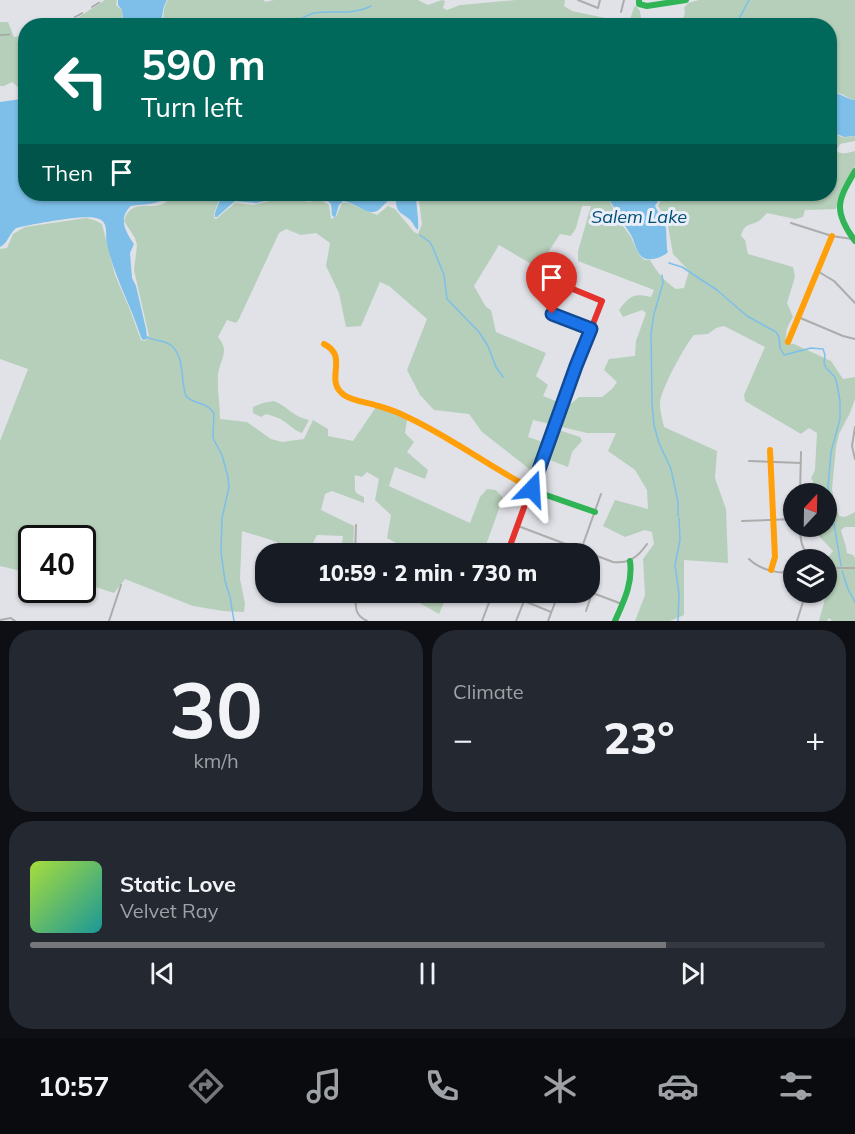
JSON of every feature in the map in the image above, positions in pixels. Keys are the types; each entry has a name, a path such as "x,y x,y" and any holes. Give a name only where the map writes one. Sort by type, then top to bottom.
{"street":[{"path":"578,0 598,8 600,0"},
{"path":"621,12 624,0"},
{"path":"639,2 647,6 686,0"},
{"path":"854,240 842,222 840,207 843,191 855,171"},
{"path":"791,223 832,236 854,240"},
{"path":"788,342 832,236"},
{"path":"818,272 834,281 855,303"},
{"path":"511,543 602,301 563,285"},
{"path":"552,314 591,329"},
{"path":"798,317 855,339"},
{"path":"324,344 334,350 337,388 342,393 411,418 532,489 595,512"},
{"path":"855,427 852,446 855,459"},
{"path":"770,450 775,557 771,570"},
{"path":"800,483 801,452"},
{"path":"749,462 801,463"},
{"path":"584,543 601,494"},
{"path":"742,521 783,520"},
{"path":"355,543 356,525"},
{"path":"518,526 563,543"},
{"path":"600,557 613,562 630,561 646,544"},
{"path":"748,559 753,563 783,573"},
{"path":"615,621 631,580 630,561"},
{"path":"837,569 855,568"},
{"path":"109,621 121,585"},
{"path":"600,595 622,604"},
{"path":"357,603 357,613 367,621"},
{"path":"482,621 489,603"},
{"path":"516,621 523,603"},
{"path":"529,603 551,612"},
{"path":"548,621 555,603"},
{"path":"586,611 588,603"},
{"path":"797,621 803,603"},
{"path":"0,620 11,618 15,621"}],"green space":[{"path":"105,0 117,0 116,5 122,10 122,18 77,18"},
{"path":"168,0 264,0 265,2 274,0 418,0 428,5 442,0 445,1 443,8 447,10 460,5 516,0 565,0 564,6 572,11 605,18 163,18"},
{"path":"699,0 855,0 855,100 837,93 837,18 683,18 684,8 688,3"},
{"path":"636,6 641,18 631,18 634,7"},
{"path":"0,22 8,22 14,37 18,36 18,87 12,82 0,86"},
{"path":"837,134 846,137 855,136 855,141 840,144 837,149"},
{"path":"837,151 847,153 855,151 855,166 843,186 836,209 805,210 803,217 795,219 767,213 757,222 746,226 741,236 745,240 748,254 793,267 795,277 787,303 793,317 787,330 786,344 794,344 831,361 843,379 855,377 855,399 839,434 833,483 812,483 817,433 809,428 801,434 745,401 744,395 765,347 724,326 708,334 694,335 679,358 661,397 664,427 717,451 715,478 726,509 728,563 684,560 684,615 670,621 635,621 645,595 643,559 654,544 652,532 645,530 625,537 603,526 615,500 648,509 647,490 635,470 608,451 616,433 587,433 533,420 528,437 549,444 556,429 580,437 582,441 572,452 568,467 547,459 536,475 482,432 469,414 434,410 420,395 407,370 427,319 389,286 380,282 361,326 346,327 339,293 326,266 330,243 316,233 301,235 286,229 279,233 239,319 236,323 227,320 218,337 224,350 218,374 220,419 247,422 271,439 282,442 304,439 313,420 328,429 328,436 353,441 376,407 398,414 407,420 405,433 414,442 407,452 428,470 425,479 395,467 389,486 470,523 480,497 487,489 496,490 503,498 487,543 396,543 387,538 391,515 375,500 379,479 367,472 362,477 355,475 355,491 364,497 364,503 332,491 325,494 321,510 354,526 353,543 342,543 343,536 317,535 313,543 278,543 242,531 240,579 245,604 244,612 193,606 125,579 114,593 96,587 96,525 18,525 18,570 0,566 0,441 28,369 0,359 0,249 7,248 13,234 25,227 86,218 102,224 115,275 141,340 145,341 149,336 134,270 137,245 124,221 127,214 135,207 157,206 167,201 219,201 214,215 216,219 235,203 253,205 270,201 322,201 329,205 331,219 336,217 342,203 348,203 377,215 388,206 395,209 418,234 422,224 419,201 610,201 641,257 650,260 661,276 676,289 684,288 689,271 673,254 667,220 658,206 660,201 837,201","holes":["582,206 591,206 578,251 578,261 654,290 651,297 640,295 632,297 619,310 623,317 642,310 646,313 636,341 635,356 609,359 604,370 617,382 612,389 602,397 579,397 568,406 543,396 548,385 536,376 546,353 496,332 491,310 486,307 474,286 499,245 538,268 560,234 571,236 576,228"]},
{"path":"274,401 299,417 309,420 302,433 276,417 266,414 261,417 253,413 253,407"},
{"path":"837,510 839,516 845,517 855,512 855,527 845,527 841,530 847,553 855,558 855,621 832,621 829,618 827,621 819,621 824,603 837,603 837,549 831,549 820,537 837,537"},
{"path":"420,603 444,603 439,614"}],"water":[{"path":"118,0 167,0 161,18 123,18 122,10 118,5"},
{"path":"837,94 855,100 855,136 844,137 837,134"},
{"path":"18,99 18,201 160,201 131,206 124,220 124,225 134,244 130,253 132,278 136,286 147,339 143,340 141,337 110,256 104,223 99,219 72,218 16,228 0,247 0,102"},
{"path":"220,201 235,201 215,217"},
{"path":"235,201 264,201 257,203"},
{"path":"328,201 343,201 339,205 335,218 332,215 331,204"},
{"path":"343,201 388,201 379,210 373,212"},
{"path":"396,201 417,201 418,230 399,211"},
{"name":"Salem Lake","path":"610,201 658,201 655,206 666,228 668,252 655,259 642,257"}],"waterway":[{"path":"740,18 749,0"},
{"path":"302,18 320,12 349,12 371,6"},
{"path":"420,235 430,242 433,248 444,275 447,299 479,332 503,377"},
{"path":"669,263 682,267 717,290 747,316 776,332 784,355 811,348 823,349 824,363 835,377 840,401 840,419 831,452 828,487 841,566"},
{"path":"662,275 663,283 651,333 652,403 654,425 659,443 671,469 678,502 678,516"},
{"path":"146,336 169,344 175,349 180,362 186,396 207,406 214,413 213,438 222,455 229,487 222,518 221,552 234,621"},
{"path":"678,621 679,594 675,565 680,540 679,518"},
{"path":"842,571 855,602"}],"railway":[{"path":"73,18 103,0"},
{"path":"0,35 18,34"}],"traffic: fast":[{"path":"639,0 639,4 647,6 686,0"},
{"path":"855,171 844,190 840,206 843,222 855,241"},
{"path":"525,485 595,512"},
{"path":"615,621 629,584 630,561"}],"traffic: slow":[{"path":"788,342 832,236"},
{"path":"324,344 335,355 336,383 344,395 394,411 421,424 525,485"},
{"path":"770,450 775,557 771,570"}],"traffic: jam":[{"path":"511,543 602,301 563,285"}],"route":[{"path":"532,489 591,329 552,314"}]}
